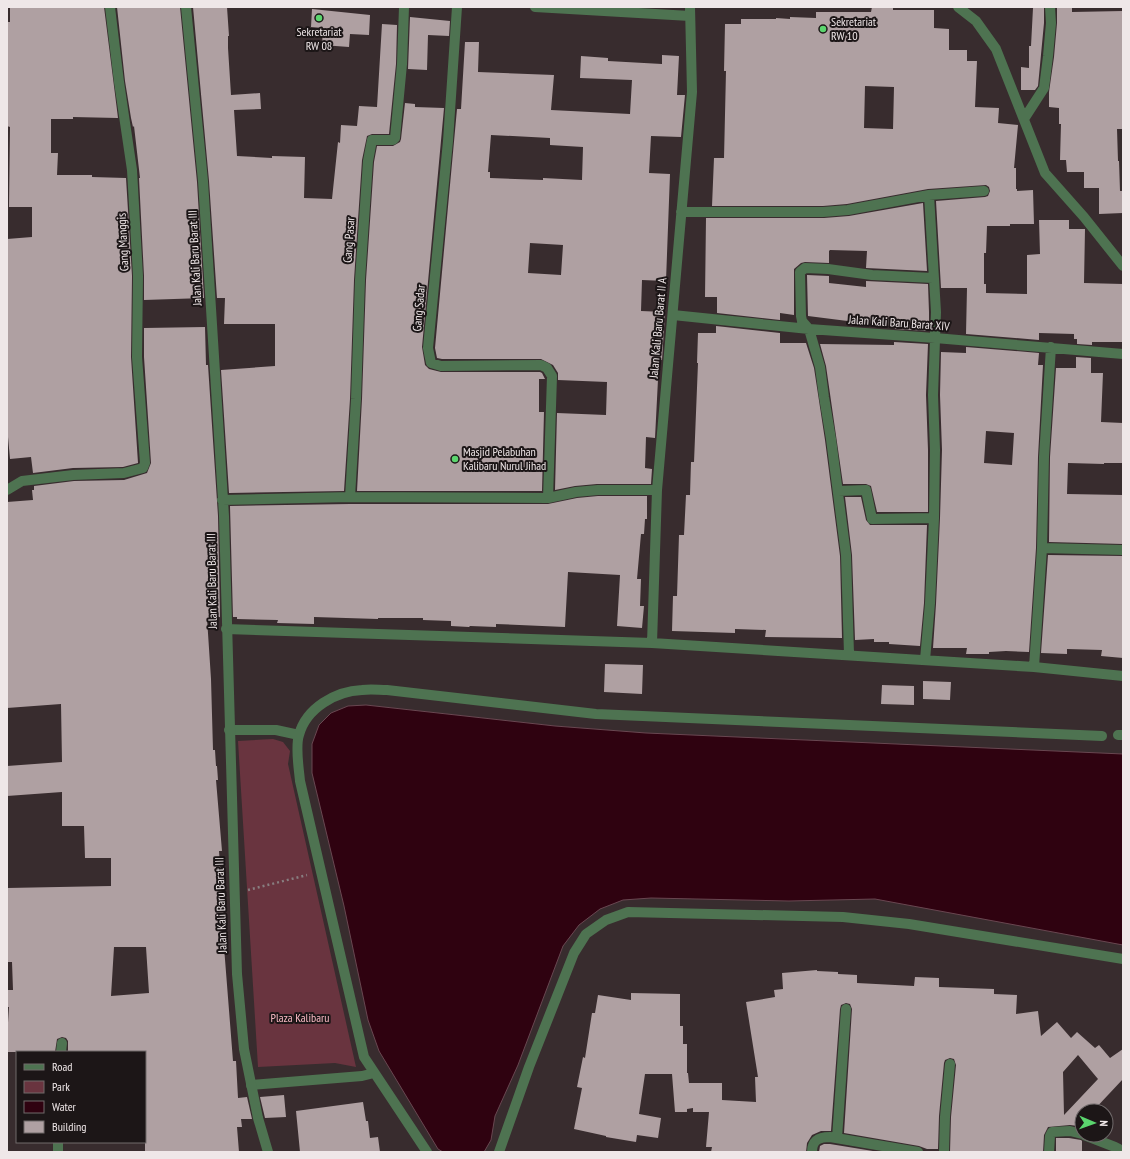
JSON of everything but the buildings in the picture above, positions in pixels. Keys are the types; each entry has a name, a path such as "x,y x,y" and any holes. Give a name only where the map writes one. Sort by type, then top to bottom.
{"street":[{"name":"Gang Manggis","path":"7,490 22,481 73,475 124,473 134,471 143,468 145,462 137,357 138,276 132,170 110,7"},
{"name":"Jalan Kali Baru Barat III","path":"186,7 203,182 224,516 226,629 237,974 244,1049 258,1118 268,1152"},
{"name":"Gang Pasar","path":"350,497 356,399 360,280 368,161 372,140 393,140 396,138 402,64 404,7"},
{"name":"Gang Sadar","path":"457,7 448,141 428,348 431,363 441,366 541,365 547,368 552,376 548,498"},
{"path":"535,7 690,11"},
{"path":"959,7 976,21 996,49 1045,173 1084,217 1123,266"},
{"path":"1024,119 1044,88 1051,22 1050,7"},
{"name":"Jalan Kali Baru Barat II A","path":"652,642 657,490 692,92 690,11"},
{"path":"681,212 824,212 848,210 929,195 984,191"},
{"path":"925,660 930,603 934,518 935,450 933,394 936,312 929,195"},
{"path":"849,654 846,555 838,491 820,367 809,329 802,321 801,316 800,272 805,268 828,269 872,275 934,278"},
{"name":"Jalan Kali Baru Barat XIV","path":"673,315 809,329 1051,347 1123,354"},
{"path":"1034,667 1042,548 1044,457 1051,347"},
{"path":"222,500 350,497 548,498 576,492 598,490 657,490"},
{"path":"838,491 866,490 872,519 934,518"},
{"path":"1042,548 1123,550"},
{"path":"226,629 652,642 1034,667 1123,676"},
{"path":"427,1152 364,1057 300,781 298,735 310,714 334,696 361,690 387,690 596,714 1102,736"},
{"path":"229,730 276,730 298,735"},
{"path":"500,1152 529,1067 574,953 586,934 606,920 628,912 844,917 909,924 1123,959"},
{"path":"837,1138 846,1010"},
{"path":"944,1152 945,1117 950,1064"},
{"path":"251,1085 362,1076 374,1073"},
{"path":"1049,1152 1050,1136 1052,1132 1074,1132"},
{"path":"812,1149 817,1139 824,1137 918,1152"},
{"path":"1106,1143 1115,1146 1119,1152"}],"path":[{"path":"234,893 310,874"}],"green space":[{"name":"Plaza Kalibaru","path":"273,739 283,742 290,751 288,764 356,1067 335,1063 258,1067 238,741"}],"water":[{"path":"366,705 555,726 646,733 1123,754 1123,945 875,899 789,901 651,898 623,900 600,909 579,925 563,946 518,1065 495,1116 491,1140 484,1152 443,1152 438,1149 379,1051 368,1020 344,906 312,773 312,744 319,725 331,713 348,706"}],"place":[{"name":"Sekretariat RW 08","path":"319,18"},
{"name":"Sekretariat RW 10","path":"823,29"},
{"name":"Masjid Pelabuhan Kalibaru Nurul Jihad","path":"455,459"}]}
